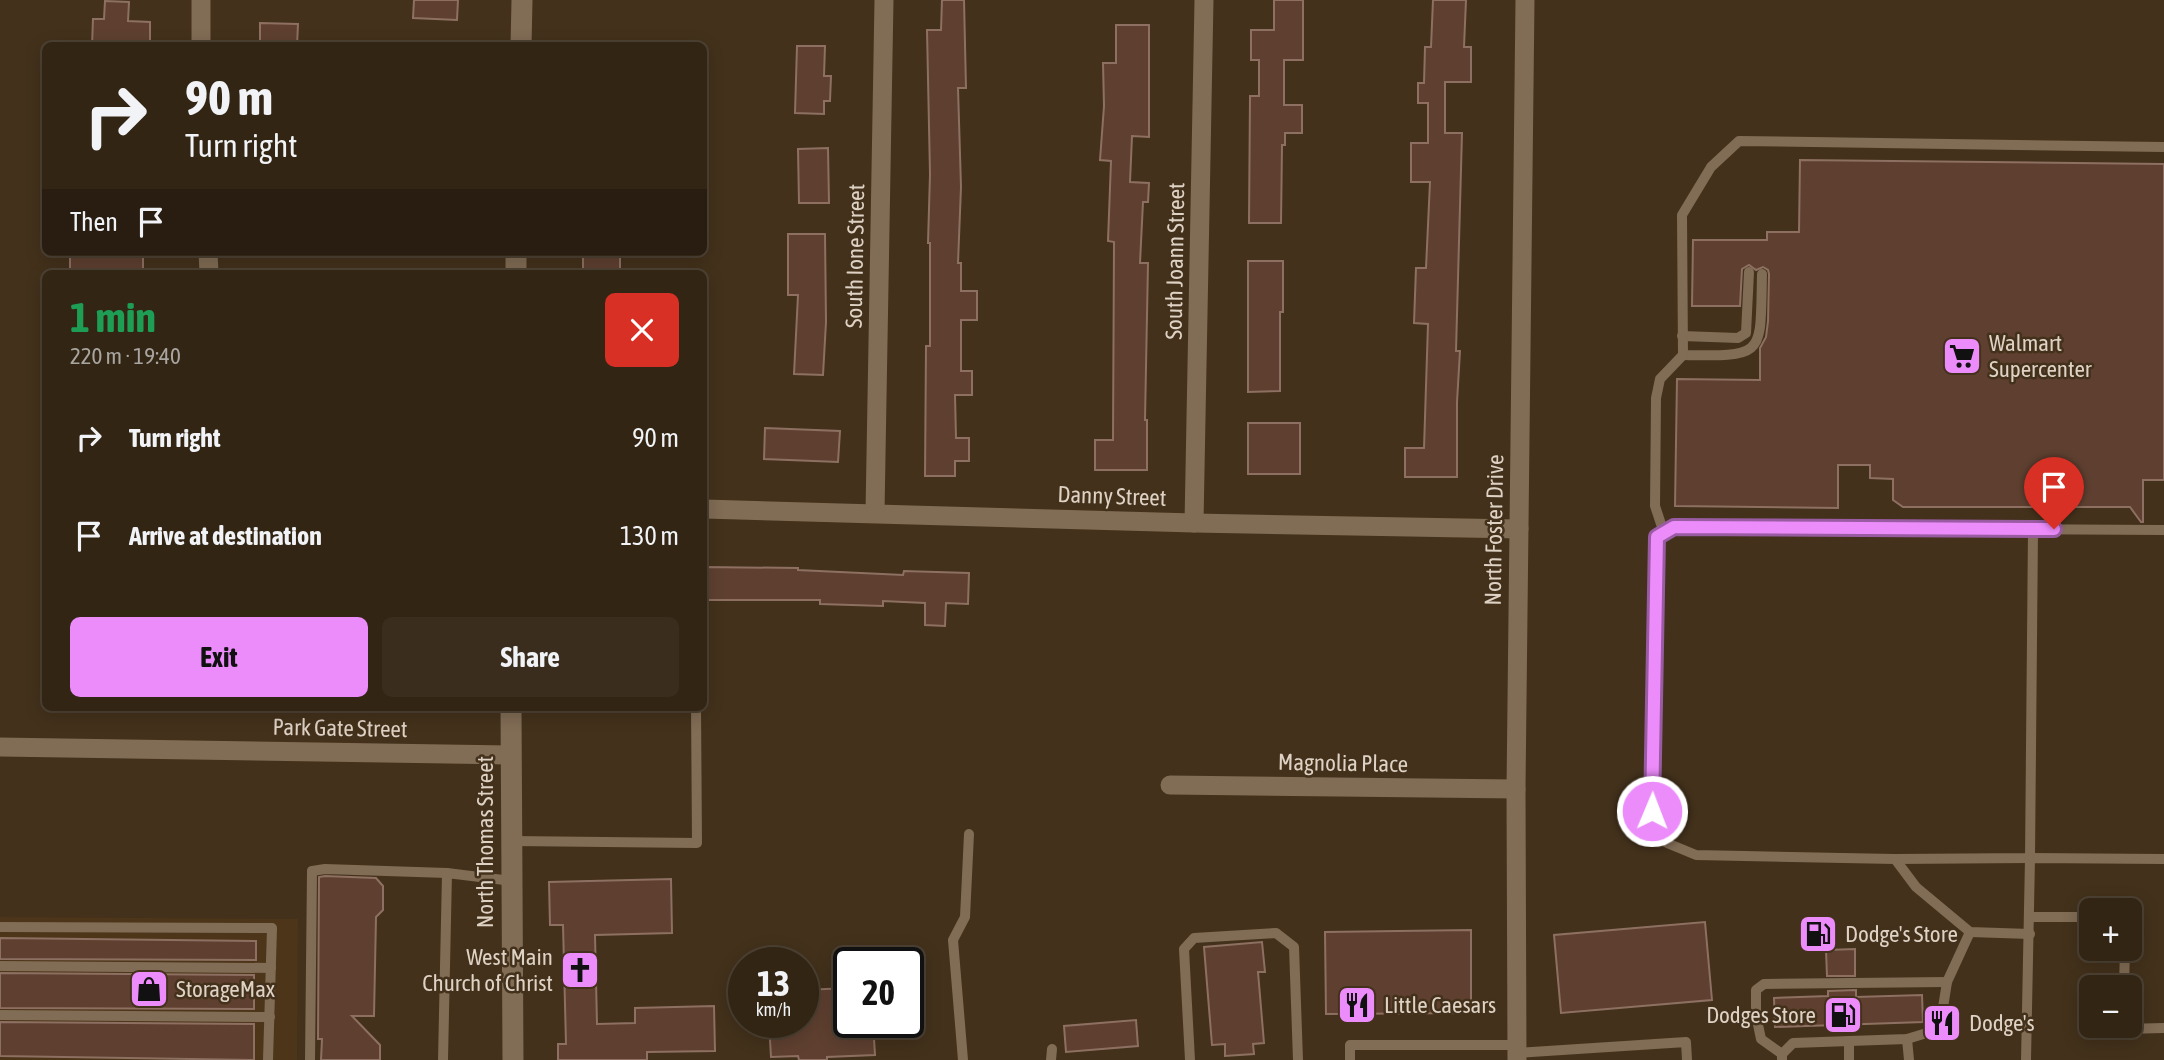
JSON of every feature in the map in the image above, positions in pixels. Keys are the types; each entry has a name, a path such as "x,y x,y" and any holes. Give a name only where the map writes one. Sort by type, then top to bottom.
{"street":[{"path":"201,0 201,42"},
{"path":"521,42 522,0"},
{"name":"South Ione Street","path":"875,513 884,0"},
{"name":"South Joann Street","path":"1194,523 1205,0"},
{"name":"North Foster Drive","path":"1517,1053 1516,789 1525,0"},
{"name":"Danny Street","path":"707,509 1519,529"},
{"name":"North Thomas Street","path":"511,711 513,1060"},
{"name":"Park Gate Street","path":"0,747 510,755"},
{"name":"Magnolia Place","path":"1170,785 1516,789"}],"lane":[{"path":"1683,355 1682,215 1711,167 1739,141 2164,147"},
{"path":"1682,336 1738,338 1746,333 1749,272"},
{"path":"1664,533 1655,506 1656,398 1660,379 1683,355 1737,354 1748,351 1755,345 1760,333 1762,274"},
{"path":"2164,530 1674,527 1657,537 1652,811 1667,843 1696,855 1895,859 2164,859"},
{"path":"2026,1060 2030,934 2033,529"},
{"path":"511,841 697,843 696,711"},
{"path":"963,1060 953,940 965,916 969,834"},
{"path":"1895,859 1916,887 1969,932 2030,934"},
{"path":"310,1060 312,872 325,869 447,873 512,881"},
{"path":"443,1060 447,873"},
{"path":"2030,917 2079,917"},
{"path":"0,927 272,929 268,1060"},
{"path":"1947,982 1764,984 1756,990 1756,1015 1761,1039 1782,1057 1793,1043 1907,1039 1930,1032 1942,1014 1947,982 1969,932"},
{"path":"1190,1060 1184,949 1194,938 1276,933 1294,947 1298,1060"},
{"path":"0,966 271,968"},
{"path":"0,1015 270,1017"},
{"path":"2142,1029 2164,1028"},
{"path":"1907,1039 1909,1060"},
{"path":"1849,1041 1849,1060"},
{"path":"1350,1060 1350,1045 1517,1053 1686,1042 1687,1060"}],"shaded area":[{"name":"StorageMax","path":"0,917 298,919 297,1060 0,1060"}],"building":[{"path":"414,0 458,0 457,20 413,18"},
{"path":"942,0 964,0 966,88 958,88 961,187 958,263 961,263 961,291 977,291 977,320 961,320 961,371 972,371 972,395 955,395 956,438 969,438 969,461 955,461 955,476 925,476 926,346 930,346 927,30 941,30"},
{"path":"1274,0 1303,0 1303,60 1284,60 1284,105 1302,105 1302,133 1285,133 1285,145 1282,145 1281,223 1249,223 1250,96 1259,96 1259,60 1251,60 1251,30 1274,30"},
{"path":"1433,0 1466,0 1464,47 1471,47 1471,82 1445,82 1445,133 1462,133 1456,351 1460,351 1457,477 1405,477 1405,448 1424,448 1428,324 1414,323 1416,268 1426,268 1430,182 1411,182 1411,143 1428,143 1428,103 1418,103 1418,83 1424,83 1425,47 1431,47"},
{"path":"105,1 129,2 128,21 150,22 150,42 92,42 93,19 104,19"},
{"path":"260,23 298,24 297,42 260,42"},
{"path":"1116,25 1149,25 1149,137 1132,136 1130,182 1149,183 1148,202 1143,202 1140,263 1148,263 1145,420 1147,470 1095,470 1095,440 1113,440 1114,242 1108,241 1111,161 1100,160 1104,106 1103,63 1116,63"},
{"path":"797,46 825,46 824,76 831,76 830,101 824,101 824,114 795,113"},
{"path":"828,148 829,203 799,203 798,149"},
{"name":"Walmart Supercenter","path":"1800,160 2164,164 2164,480 2143,480 2143,522 2130,507 1903,507 1893,500 1893,479 1870,478 1870,465 1838,465 1838,508 1675,506 1677,379 1760,380 1760,348 1766,337 1768,321 1769,274 1763,267 1756,270 1749,265 1742,269 1740,306 1692,306 1693,240 1767,240 1767,232 1799,232"},
{"path":"788,234 825,234 826,322 823,375 794,374 798,295 788,295"},
{"path":"70,256 143,256 143,270 70,269"},
{"path":"583,256 620,256 620,270 583,270"},
{"path":"1248,261 1283,261 1280,391 1248,392"},
{"path":"1248,423 1300,423 1300,474 1248,474"},
{"path":"765,428 840,431 838,462 764,459"},
{"path":"707,567 798,568 903,575 904,571 969,573 968,604 946,603 945,626 925,625 925,603 883,601 883,606 820,604 820,600 707,600"},
{"path":"319,877 376,878 383,886 383,910 376,917 374,1016 352,1016 380,1045 380,1060 321,1060 322,1039 318,1039"},
{"name":"West Main Church of Christ","path":"671,879 672,933 595,935 597,1024 635,1023 635,1008 714,1006 715,1051 647,1052 647,1060 558,1060 558,1044 566,1044 563,925 550,925 549,882"},
{"path":"1705,922 1712,1000 1561,1013 1554,935"},
{"path":"1471,930 1471,1013 1326,1014 1325,932"},
{"path":"0,938 256,941 256,960 0,959"},
{"path":"1262,942 1265,972 1258,972 1264,1043 1253,1044 1254,1054 1225,1056 1225,1044 1212,1045 1204,947"},
{"path":"1855,949 1855,976 1827,976 1826,950"},
{"path":"0,973 254,975 254,1009 0,1008"},
{"path":"819,989 833,989 833,1038 874,1038 875,1055 827,1057 827,1060 799,1060 798,1056 771,1057 770,1038 819,1038"},
{"path":"1856,990 1856,997 1922,995 1923,1022 1775,1027 1774,998 1828,996 1828,991"},
{"path":"1136,1020 1138,1046 1066,1052 1064,1026"},
{"path":"0,1022 254,1024 254,1060 0,1056"}],"place":[{"name":"Walmart Supercenter","path":"1962,356"},
{"name":"Dodge's Store","path":"1818,934"},
{"name":"West Main Church of Christ","path":"580,970"},
{"name":"StorageMax","path":"149,989"},
{"name":"Little Caesars","path":"1357,1005"},
{"name":"Dodges Store","path":"1843,1015"},
{"name":"Dodge's","path":"1942,1023"}],"route":[{"path":"1652,811 1657,537 1674,527 2054,529"}]}
